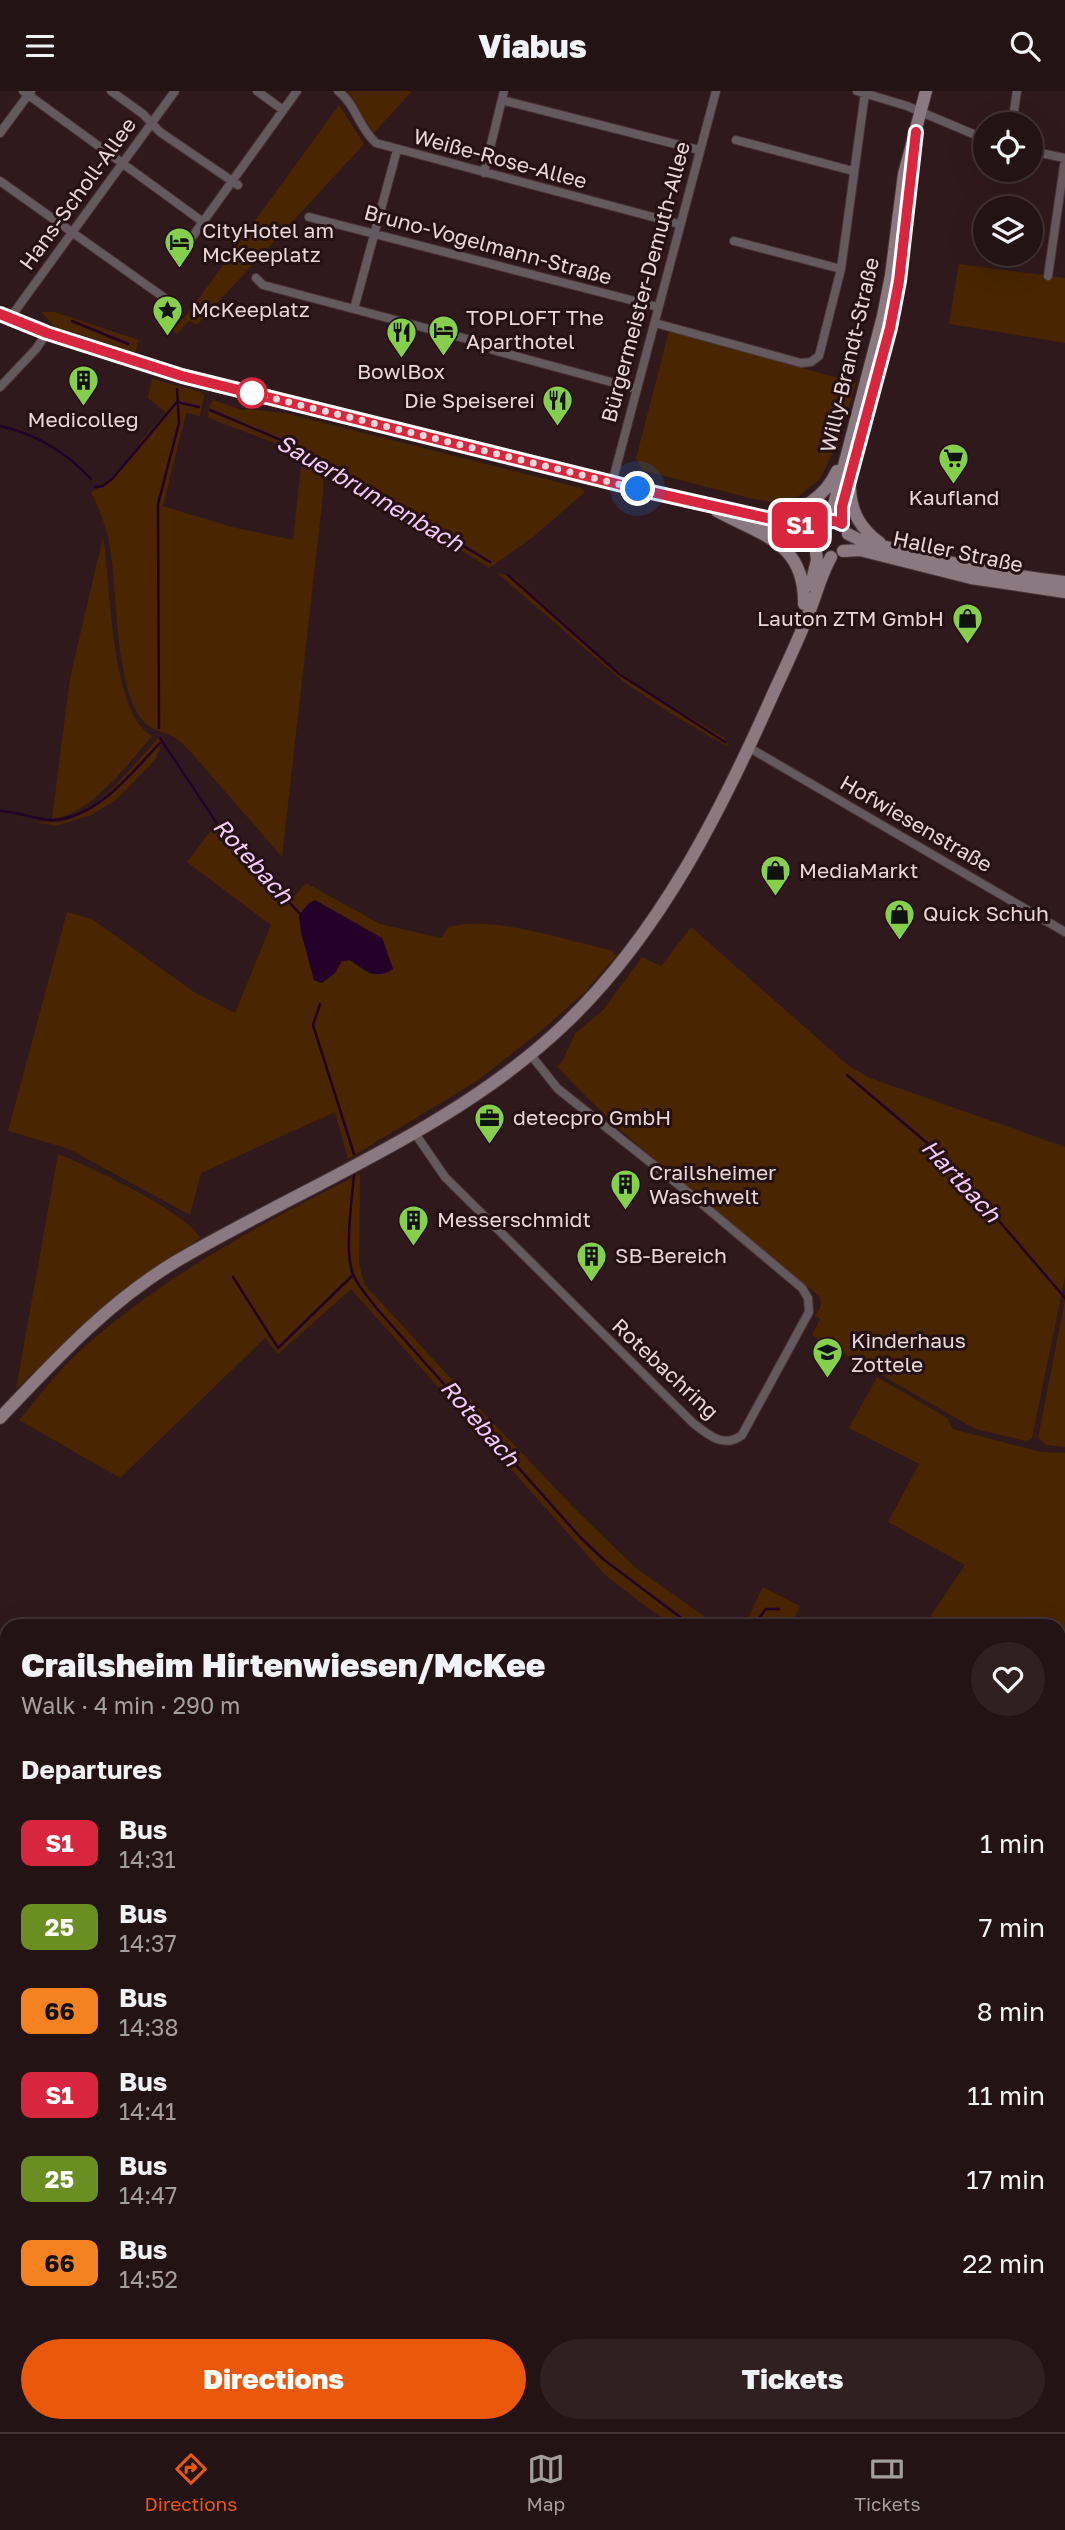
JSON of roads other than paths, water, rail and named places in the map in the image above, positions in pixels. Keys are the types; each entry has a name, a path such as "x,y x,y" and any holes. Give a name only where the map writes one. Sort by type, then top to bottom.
{"main road":[{"name":"Willy-Brandt-Straße","path":"820,522 834,504 883,316 904,174 926,91"},
{"name":"Willy-Brandt-Straße","path":"845,529 841,515 895,305 920,111"},
{"path":"0,1419 92,1324 126,1295 174,1263 414,1132 467,1100 530,1054 587,1002 650,922 687,865 748,747 805,624 831,557 844,551 847,544 845,529 832,520 798,525 612,483 182,376 47,333 5,316"},
{"path":"763,516 796,511 820,496 835,476 850,441"},
{"name":"Haller Straße","path":"850,477 850,500 857,519 867,534 885,547"},
{"path":"691,502 796,534 831,557"},
{"path":"714,509 769,535 785,547 802,579 804,604"},
{"path":"795,642 816,570 812,532 820,522"},
{"name":"Haller Straße","path":"845,529 862,541 971,568 1015,577 1065,582"},
{"name":"Haller Straße","path":"844,551 860,550 971,578 1065,592"}],"street":[{"path":"111,91 143,114 160,132 235,183"},
{"name":"Hans-Scholl-Allee","path":"5,316 71,233 175,91"},
{"path":"257,91 283,110"},
{"path":"182,251 235,183 297,91"},
{"name":"Weiße-Rose-Allee","path":"338,91 345,96 365,133 376,143 679,224"},
{"name":"Bürgermeister-Demuth-Allee","path":"612,483 716,91"},
{"path":"1014,112 1017,91"},
{"path":"0,133 28,92 203,222"},
{"path":"655,323 801,363 811,362 818,356 841,269 861,92 920,111 973,134"},
{"path":"484,173 503,96 699,151"},
{"path":"736,140 853,171"},
{"path":"354,309 397,150"},
{"path":"1043,154 1065,159 1048,276"},
{"path":"0,181 166,299"},
{"name":"Bruno-Vogelmann-Straße","path":"309,217 659,307"},
{"path":"734,241 841,269"},
{"path":"256,278 263,285 486,344 493,350 637,389"},
{"path":"0,387 36,349 47,333"},
{"name":"Hofwiesenstraße","path":"748,747 1065,932"},
{"name":"Rotebachring","path":"414,1132 445,1177 693,1423 723,1442 735,1441 742,1435 800,1331 809,1312 808,1298 802,1288 704,1206 558,1089 530,1054"}],"waterway":[{"name":"Sauerbrunnenbach","path":"72,321 128,344"},
{"name":"Rotebach","path":"159,728 158,504 179,423 177,389"},
{"name":"Sauerbrunnenbach","path":"177,402 199,407"},
{"path":"95,487 103,486 113,478 177,402"},
{"name":"Sauerbrunnenbach","path":"210,410 302,449 490,562"},
{"path":"0,426 50,445 91,479"},
{"name":"Sauerbrunnenbach","path":"508,575 619,674 725,742"},
{"name":"Rotebach","path":"160,738 220,828 302,916"},
{"path":"0,811 53,820 85,811 113,792 160,743"},
{"name":"Rotebach","path":"320,1004 313,1025 354,1154"},
{"name":"Hartbach","path":"847,1075 946,1159 1065,1298"},
{"name":"Rotebach","path":"354,1175 349,1253 353,1274 364,1293 580,1537 603,1559 683,1619"},
{"path":"233,1277 278,1348 353,1275"},
{"path":"758,1619 766,1609 779,1609"}],"place":[{"name":"CityHotel am McKeeplatz","path":"179,270"},
{"name":"McKeeplatz","path":"168,337"},
{"name":"TOPLOFT The Aparthotel","path":"443,357"},
{"name":"BowlBox","path":"401,359"},
{"name":"Medicolleg","path":"83,407"},
{"name":"Die Speiserei","path":"558,428"},
{"name":"Kaufland","path":"954,485"},
{"name":"Lauton ZTM GmbH","path":"967,646"},
{"name":"MediaMarkt","path":"776,898"},
{"name":"Quick Schuh","path":"900,941"},
{"name":"detecpro GmbH","path":"490,1145"},
{"name":"Crailsheimer Waschwelt","path":"626,1212"},
{"name":"Messerschmidt","path":"414,1247"},
{"name":"SB-Bereich","path":"592,1283"},
{"name":"Kinderhaus Zottele","path":"828,1380"}]}
